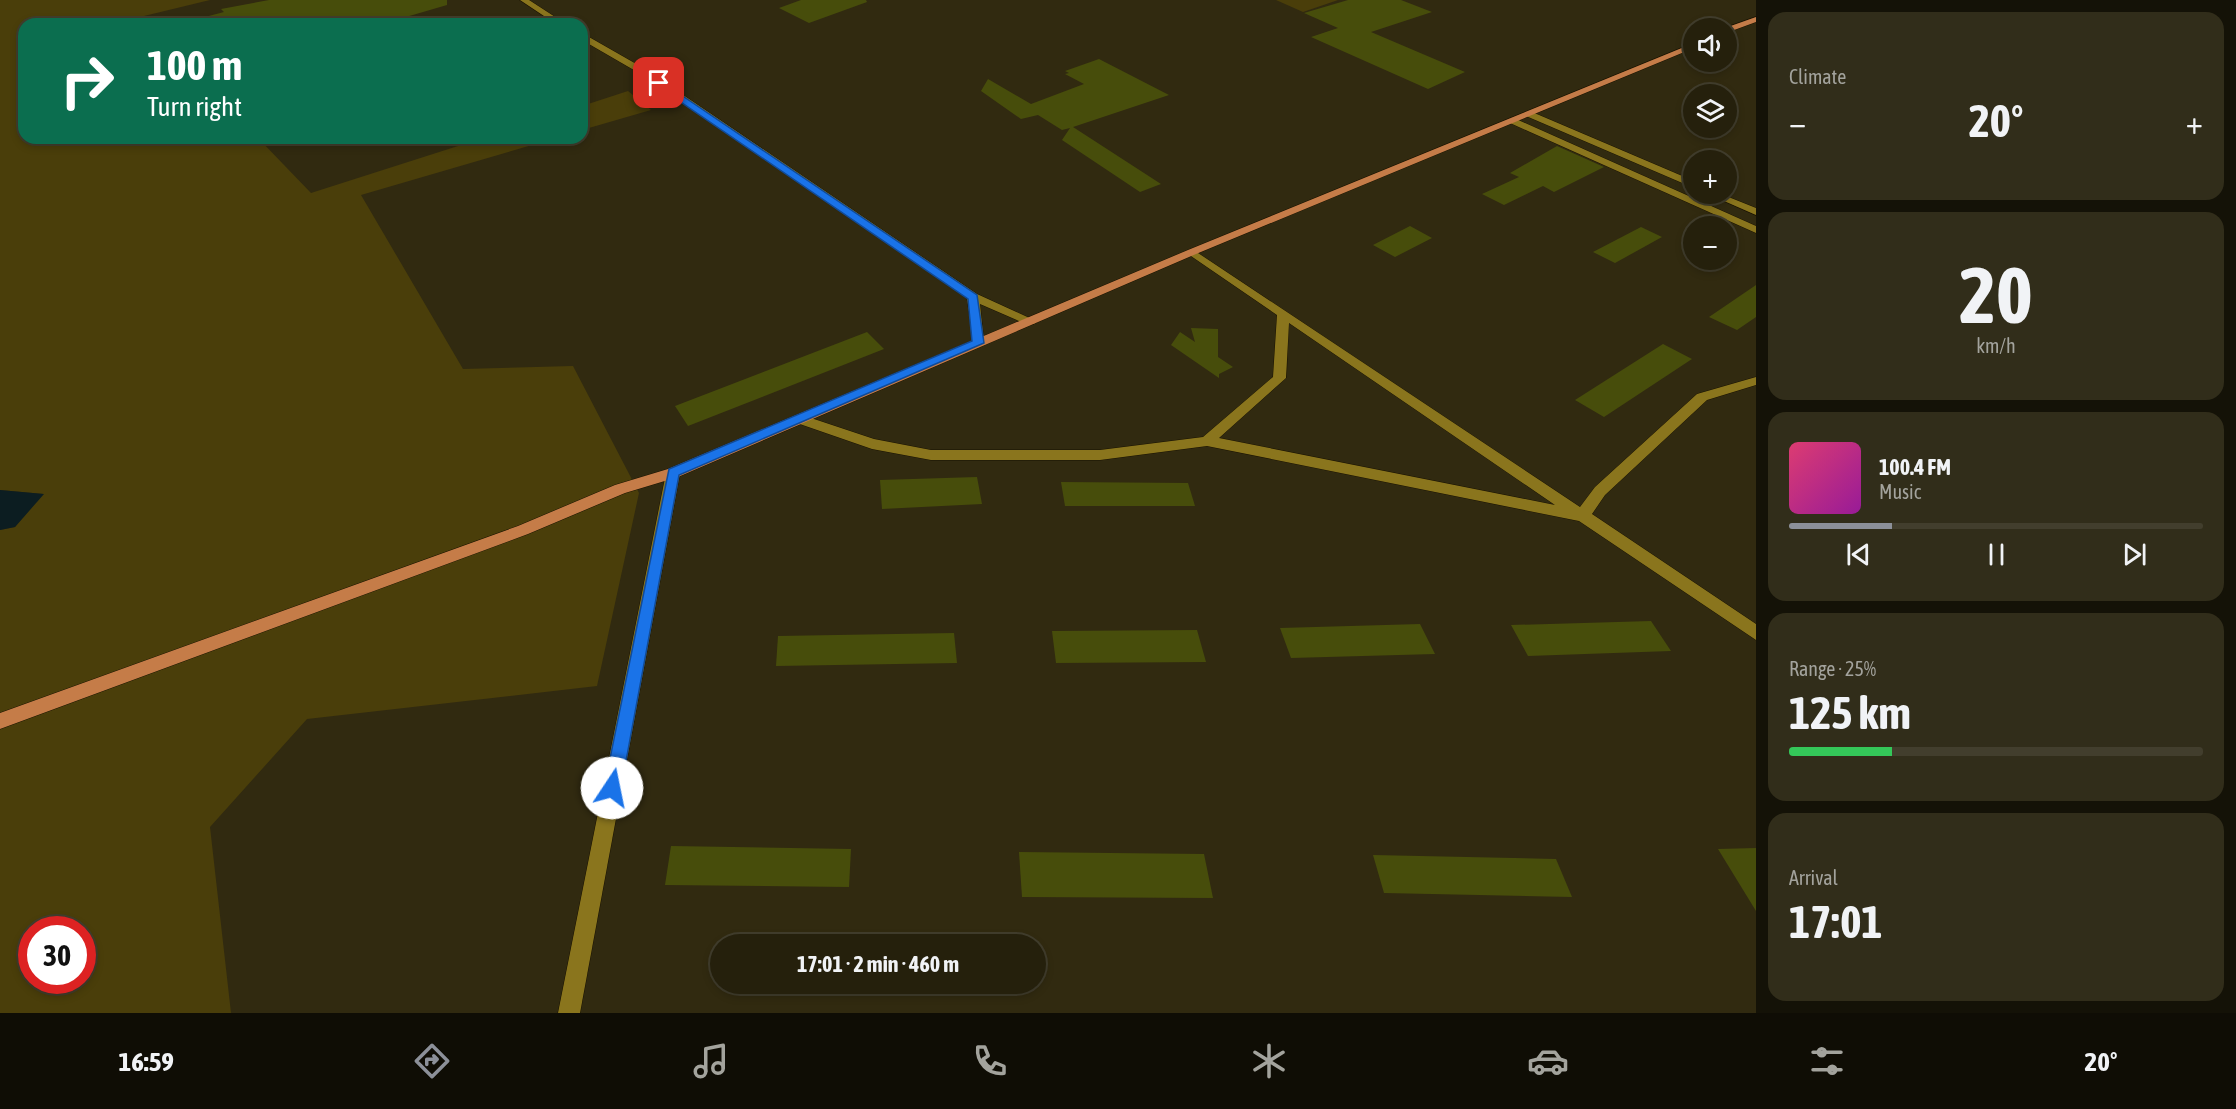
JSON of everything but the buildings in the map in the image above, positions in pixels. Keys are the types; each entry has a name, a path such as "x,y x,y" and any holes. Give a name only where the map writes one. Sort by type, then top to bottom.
{"main road":[{"path":"1737,27 1756,19"},
{"path":"0,721 523,530 620,489 673,472 1192,252 1683,50"}],"street":[{"path":"524,0 552,18"},
{"path":"588,40 642,71 973,297 1030,321"},
{"path":"1529,114 1683,180"},
{"path":"1513,121 1756,230"},
{"path":"1607,164 1624,155"},
{"path":"1737,204 1756,212"},
{"path":"1192,252 1756,633"},
{"path":"973,297 978,343"},
{"path":"1207,441 1279,378 1283,315"},
{"path":"1582,516 1600,492 1702,397 1756,381"},
{"path":"799,420 872,444 931,455 1100,455 1207,441 1582,516"},
{"path":"569,1013 673,472"}],"shaded area":[{"path":"0,0 210,0 144,16 146,18 18,18 18,144 264,144 311,193 464,144 535,144 361,195 463,369 573,366 639,493 597,686 307,719 210,827 231,1013 0,1013 0,530 15,527 43,494 0,490"},
{"path":"1276,0 1338,0 1303,12"},
{"path":"628,91 651,110 588,128 588,104"},
{"path":"0,490 44,494 15,527 0,530"}],"route":[{"path":"612,788 673,472 978,343 973,297 659,83"}]}
